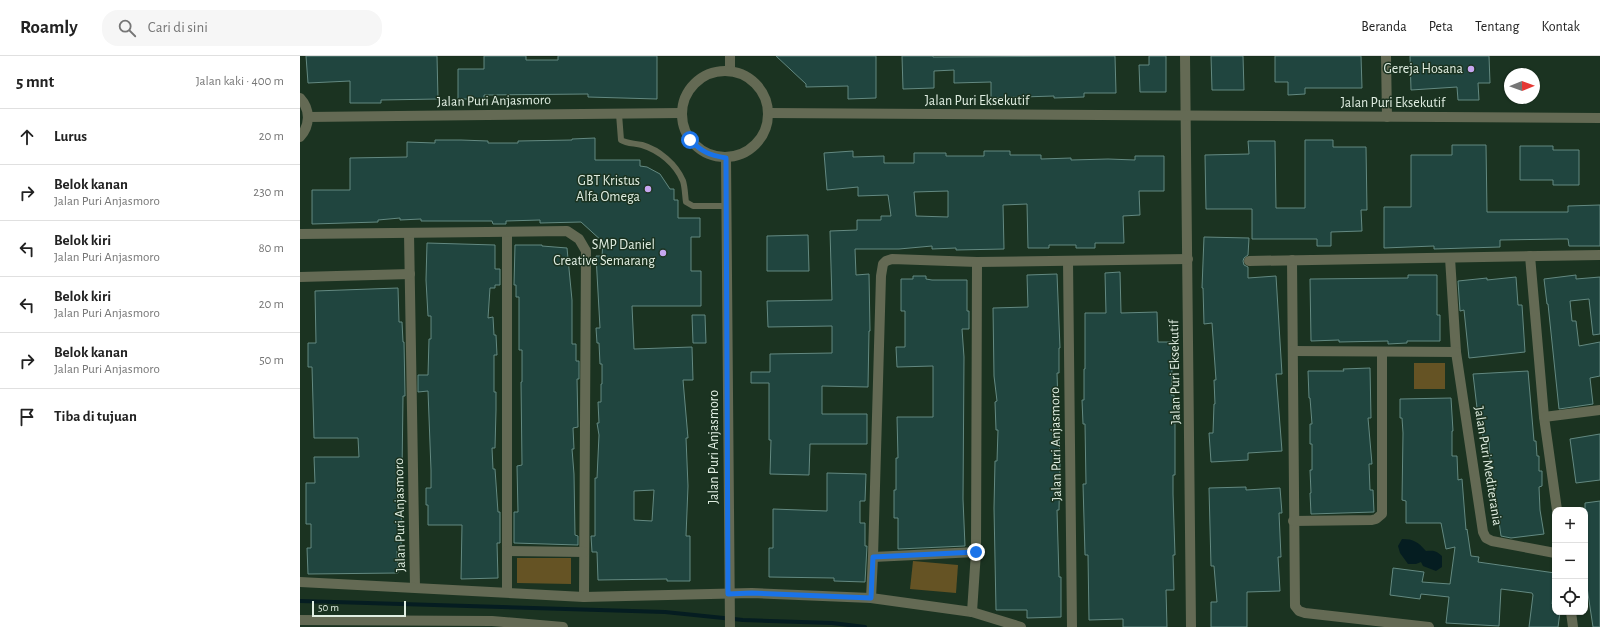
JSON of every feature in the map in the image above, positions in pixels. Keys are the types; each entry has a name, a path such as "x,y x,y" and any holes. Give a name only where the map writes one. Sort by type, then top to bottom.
{"street":[{"path":"730,56 730,70"},
{"name":"Jalan Puri Eksekutif","path":"1185,56 1187,116 1191,627"},
{"path":"1386,56 1387,117"},
{"path":"730,70 752,80 760,89 766,101 768,113 766,127 760,139 751,149 739,155 726,158 712,156 694,145 683,127 681,114 683,99 690,86 701,77 714,71 730,70"},
{"path":"300,98 307,109 308,117 307,125 300,137"},
{"name":"Jalan Puri Eksekutif","path":"768,113 1600,118"},
{"name":"Jalan Puri Anjasmoro","path":"308,117 681,114"},
{"name":"Jalan Puri Anjasmoro","path":"726,158 730,627"},
{"path":"507,232 507,592"},
{"path":"300,234 567,232 579,239 586,251 584,597"},
{"name":"Jalan Puri Anjasmoro","path":"409,233 415,587"},
{"path":"1249,261 1600,255"},
{"path":"1530,256 1544,417 1557,507"},
{"name":"Jalan Puri Mediterania","path":"1450,258 1456,352 1481,524 1484,535 1488,540 1552,552"},
{"path":"871,598 881,276 883,264 892,259 976,262 1188,260"},
{"path":"1292,260 1294,603 1296,608 1305,613 1380,625 1429,627"},
{"name":"Jalan Puri Anjasmoro","path":"1068,261 1072,627"},
{"path":"972,612 976,552 976,262"},
{"path":"300,277 410,274"},
{"path":"1293,352 1456,352"},
{"path":"1293,521 1372,520 1376,519 1382,514 1382,352"},
{"path":"1544,417 1600,410"},
{"path":"507,551 584,552"},
{"path":"873,557 976,552"},
{"path":"300,582 584,597 729,598 752,593 871,598 972,612 1022,627"},
{"path":"1571,615 1573,627"},
{"path":"300,620 563,627"}],"lane":[{"path":"619,114 621,140 626,143 642,145 658,152 674,166 683,181 686,202 693,206 726,206"}],"shaded area":[{"path":"1414,363 1445,363 1445,389 1414,389"},
{"path":"517,558 571,558 571,584 517,583"},
{"path":"913,561 958,565 956,593 910,589"}],"water":[{"path":"1402,539 1416,542 1426,551 1435,551 1439,553 1442,556 1442,567 1436,571 1423,566 1421,562 1416,564 1408,564 1400,553 1398,546"}],"building":[{"path":"306,56 437,56 438,99 381,100 381,103 350,103 350,81 308,83"},
{"path":"484,56 526,56 526,60 558,60 558,56 657,56 657,99 588,97 588,94 484,95 484,99 458,99 458,69 484,69"},
{"path":"776,56 876,56 876,98 848,99 848,86 806,87 806,84"},
{"path":"902,56 1115,56 1116,93 1084,93 1084,97 1054,98 1054,96 991,98 991,82 954,83 954,70 934,71 934,88 903,89"},
{"path":"1149,56 1166,56 1166,92 1140,92 1139,65 1149,65"},
{"path":"1211,56 1243,56 1244,90 1212,90"},
{"path":"1275,56 1361,56 1362,88 1305,88 1305,94 1288,95 1288,82 1275,82"},
{"path":"1410,56 1489,56 1490,83 1478,83 1479,100 1458,100 1457,87 1411,90"},
{"path":"595,138 595,160 640,160 640,166 647,167 660,174 670,189 674,189 674,200 678,200 678,218 700,218 700,237 691,237 691,271 701,271 701,306 632,306 634,349 692,347 693,380 683,380 688,438 686,438 688,486 686,536 690,536 690,581 667,581 667,579 598,580 597,552 592,552 591,536 595,536 595,478 597,478 599,435 597,423 599,423 598,402 601,402 602,384 602,364 600,364 599,343 597,343 596,328 600,328 596,256 602,256 603,242 581,222 540,223 540,220 506,221 506,224 493,224 492,221 421,221 421,219 400,220 400,218 378,220 378,222 312,224 312,190 350,190 350,158 407,157 407,142 435,143 435,140 461,140 488,141 488,143 518,143 518,141","holes":["654,490 652,521 634,520 634,491"]},
{"path":"1305,140 1333,140 1333,147 1366,147 1367,210 1361,210 1362,231 1331,232 1331,246 1317,246 1317,239 1252,239 1252,209 1206,209 1205,155 1249,154 1248,141 1275,141 1276,208 1305,208"},
{"path":"1452,145 1486,145 1487,212 1568,212 1568,206 1600,205 1600,246 1569,246 1568,239 1559,239 1500,240 1500,247 1434,249 1434,246 1384,248 1384,207 1411,207 1411,155 1452,155"},
{"path":"1520,146 1553,146 1553,150 1579,150 1579,185 1553,185 1553,180 1520,180"},
{"path":"853,151 853,157 884,156 884,163 914,163 914,153 946,153 946,156 984,156 984,151 1010,151 1010,155 1041,155 1041,159 1071,158 1071,160 1135,160 1135,156 1164,156 1164,191 1139,191 1140,215 1123,216 1124,243 1095,243 1095,248 1076,248 1076,245 1049,245 1049,248 1028,248 1027,204 1003,205 1004,249 932,249 932,246 899,249 855,249 856,275 869,274 870,331 868,387 822,386 822,414 867,414 867,444 810,444 809,475 770,474 771,440 769,440 769,383 751,383 751,372 770,372 770,354 832,353 832,326 768,327 767,301 832,300 830,231 857,230 857,220 881,220 881,216 891,216 888,195 858,196 858,187 827,190 824,153","holes":["948,191 948,217 916,216 914,192"]},
{"path":"808,235 809,271 767,271 767,236"},
{"path":"1204,237 1249,238 1248,255 1243,261 1244,265 1248,267 1248,278 1276,276 1282,374 1276,374 1282,451 1248,453 1248,460 1211,462 1209,433 1213,433 1215,404 1214,380 1216,380 1212,323 1204,324 1202,288"},
{"path":"427,243 495,245 495,269 500,269 500,285 495,285 495,288 490,288 488,318 493,317 497,355 494,355 494,392 496,392 495,448 492,448 498,512 500,512 500,543 497,543 498,578 461,579 462,525 428,525 426,488 431,488 431,470 428,391 418,392 418,375 428,375 429,339 431,339 431,316 428,316 426,280"},
{"path":"515,245 542,245 567,248 572,300 572,344 576,344 576,361 579,361 579,379 577,379 578,427 573,428 574,449 572,449 575,535 578,536 578,545 514,543 514,512 518,512 517,466 522,465 522,350 519,350 519,297 516,297 516,285 514,285"},
{"path":"1120,272 1121,313 1157,312 1158,342 1173,342 1171,395 1174,395 1175,425 1175,475 1173,475 1173,494 1175,555 1173,555 1174,590 1166,590 1167,627 1123,627 1123,619 1089,620 1088,555 1085,555 1083,484 1086,484 1085,424 1083,424 1082,400 1084,400 1085,313 1106,313 1105,273"},
{"path":"1057,274 1060,348 1059,373 1057,373 1060,463 1059,510 1057,510 1059,577 1061,577 1061,617 1027,618 1027,610 996,610 994,508 995,461 997,461 998,430 996,430 995,402 997,401 994,376 993,308 1028,307 1027,275"},
{"path":"1408,275 1437,275 1437,315 1440,315 1440,341 1407,341 1407,343 1388,344 1388,341 1311,341 1310,279 1408,278"},
{"path":"1576,275 1576,279 1600,277 1600,334 1593,335 1589,299 1570,301 1572,321 1576,321 1579,346 1600,342 1600,376 1590,378 1593,404 1559,409 1544,279"},
{"path":"913,276 926,276 926,279 932,280 967,280 967,311 969,311 969,329 962,329 964,357 963,499 965,546 898,549 898,518 894,518 896,458 898,458 897,417 933,417 933,366 897,367 896,347 905,347 905,311 901,311 901,279 913,279"},
{"path":"1516,277 1518,305 1522,305 1525,352 1469,358 1464,310 1460,311 1458,281"},
{"path":"398,288 399,322 402,322 404,342 405,396 403,396 401,551 397,551 398,573 308,574 307,548 311,548 311,524 306,524 306,483 315,483 314,457 359,457 358,438 314,438 312,367 308,367 308,343 316,343 315,291"},
{"path":"692,315 705,315 706,343 693,343"},
{"path":"1370,368 1371,418 1368,418 1372,464 1369,464 1370,490 1373,490 1374,512 1311,514 1310,470 1312,470 1312,444 1310,444 1310,424 1312,424 1308,371 1344,371 1343,369"},
{"path":"1528,371 1534,441 1536,441 1537,456 1539,456 1539,471 1542,471 1542,486 1539,487 1540,510 1544,534 1511,538 1501,536 1497,507 1492,508 1489,439 1483,439 1481,408 1477,408 1473,374"},
{"path":"1451,398 1453,431 1452,456 1457,456 1458,480 1462,479 1466,530 1467,529 1471,556 1479,557 1478,562 1552,573 1552,615 1560,615 1558,627 1529,627 1532,593 1501,589 1499,626 1446,623 1449,597 1421,594 1420,599 1390,595 1393,568 1424,572 1422,582 1450,584 1455,547 1446,549 1441,523 1406,523 1406,501 1402,500 1403,433 1402,418 1400,418 1400,399"},
{"path":"1600,434 1600,480 1576,483 1570,439"},
{"path":"827,473 866,474 865,501 860,501 860,523 865,523 865,546 867,546 865,582 834,581 834,578 769,577 769,548 773,548 773,509 827,511"},
{"path":"1246,487 1246,490 1280,488 1282,513 1279,513 1281,557 1278,557 1280,591 1247,592 1247,627 1211,627 1211,602 1217,602 1214,566 1211,566 1209,488"},
{"path":"1600,501 1600,627 1593,627 1588,594 1588,507 1585,507 1585,503"}],"waterway":[{"path":"300,601 665,612 743,620 832,623 865,627"}],"place":[{"name":"Gereja Hosana","path":"1471,69"},
{"name":"GBT Kristus Alfa Omega","path":"648,189"},
{"name":"SMP Daniel Creative Semarang","path":"663,253"}],"route":[{"path":"690,140 700,150 712,156 726,158 728,594 752,593 871,598 873,557 976,552"}]}
